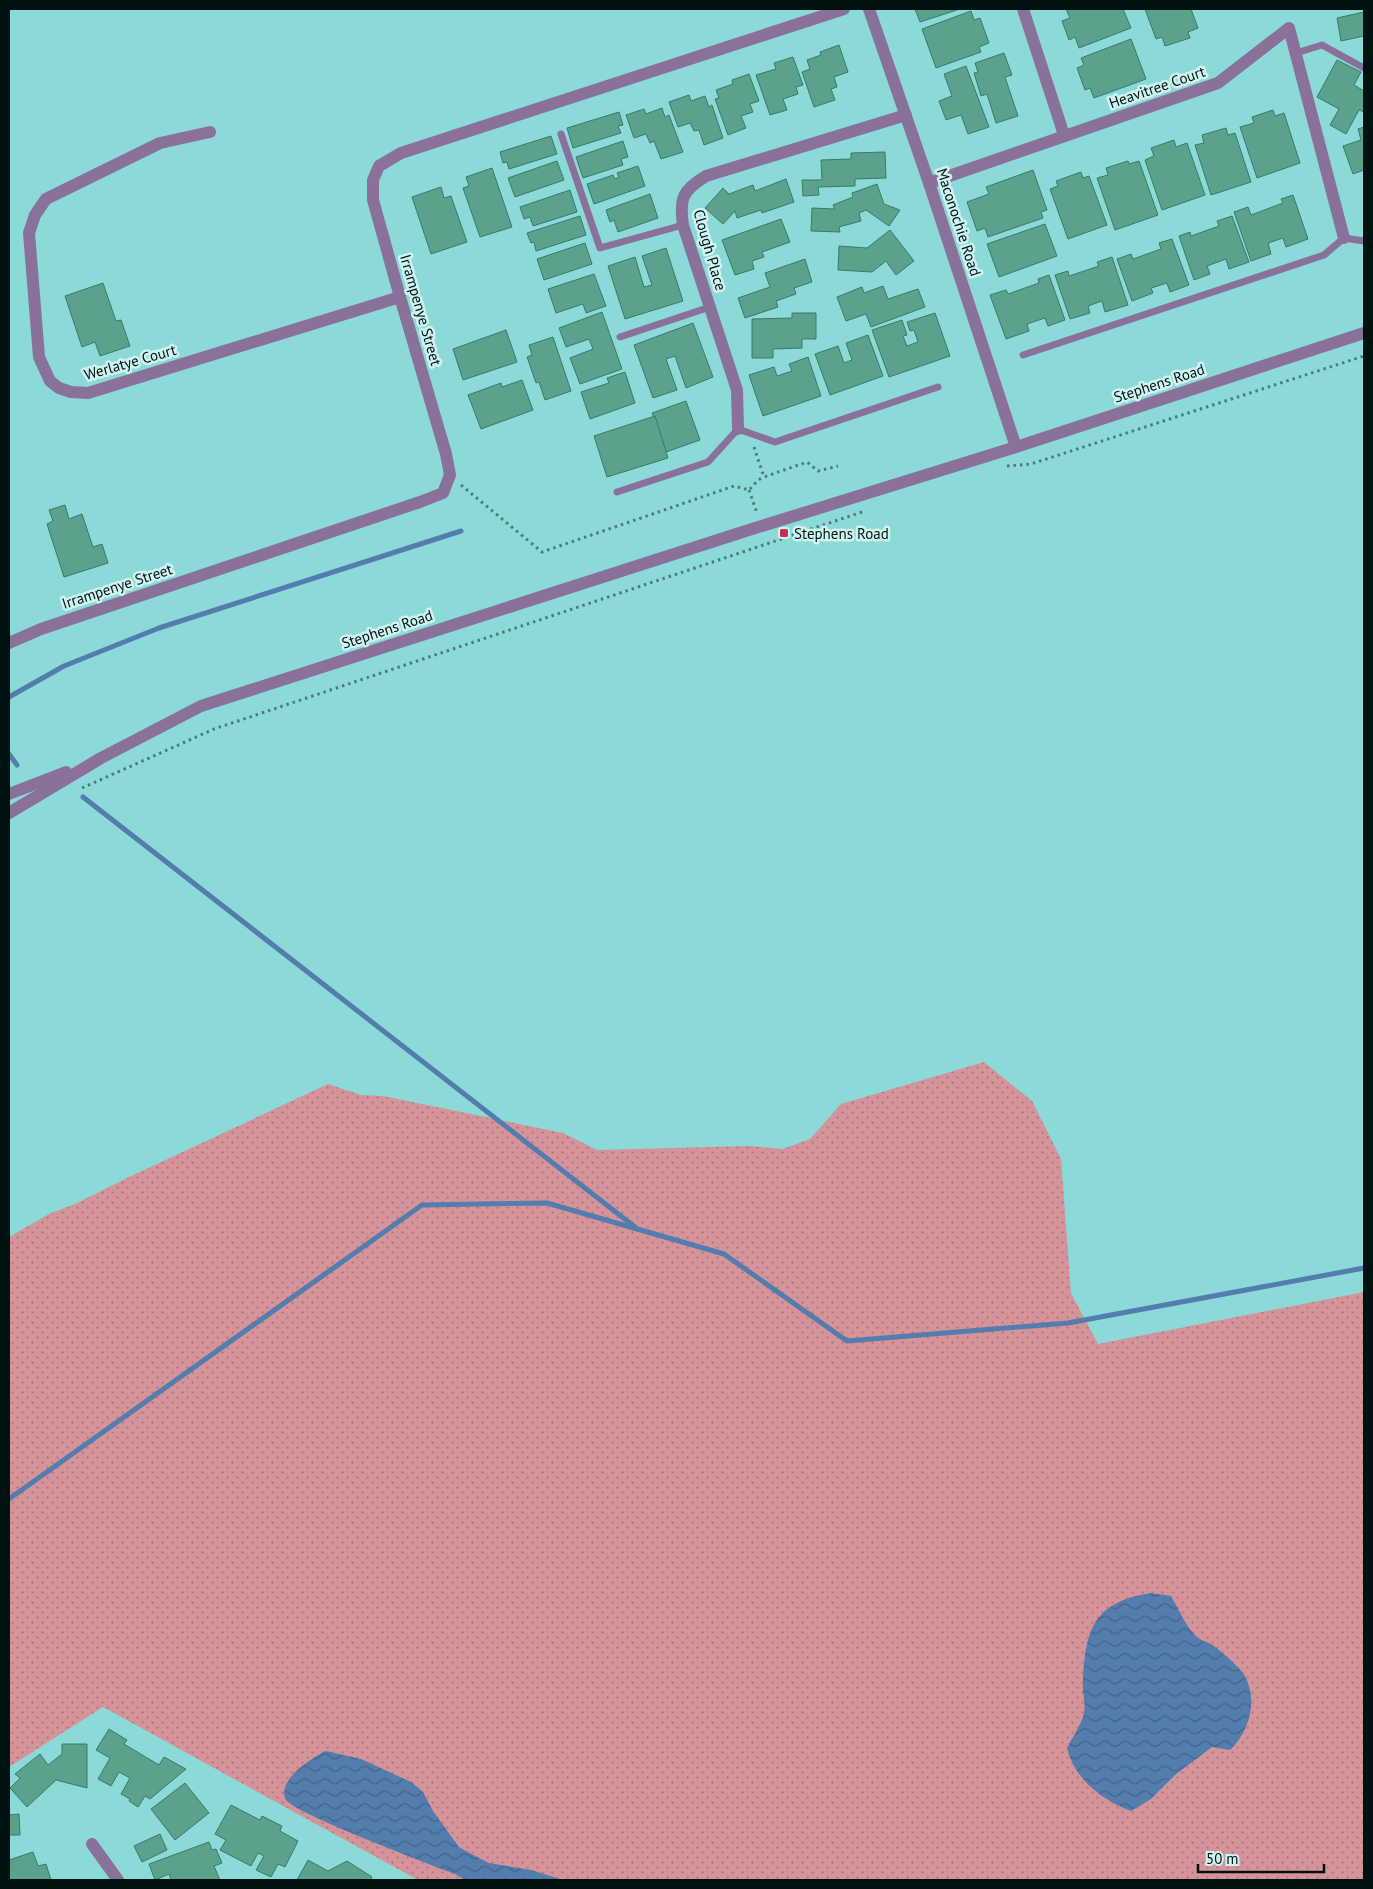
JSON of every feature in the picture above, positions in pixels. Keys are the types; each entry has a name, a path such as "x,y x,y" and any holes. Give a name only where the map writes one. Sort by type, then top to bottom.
{"street":[{"name":"Irrampenye Street","path":"9,643 41,629 420,502 443,492 450,475 446,454 373,200 373,180 379,166 401,153 844,9"},
{"name":"Maconochie Road","path":"869,9 929,183 1016,447"},
{"path":"1023,9 1064,135"},
{"name":"Heavitree Court","path":"929,183 1064,135 1218,84 1289,28 1344,238"},
{"name":"Clough Place","path":"738,430 737,390 683,225 680,207 683,197 691,185 706,176 906,116"},
{"name":"Werlatye Court","path":"210,132 160,143 151,147 46,199 35,215 29,234 37,336 39,357 50,381 59,388 71,392 88,393 400,298"},
{"name":"Stephens Road","path":"9,813 101,758 201,706 762,526 1016,447 1364,333"},
{"path":"9,794 101,758"},
{"path":"92,1844 118,1880"}],"lane":[{"path":"1296,53 1322,45 1364,68"},
{"path":"562,134 600,248 683,225"},
{"path":"1023,355 1324,255 1344,238 1364,241"},
{"path":"620,337 710,307"},
{"path":"617,492 708,462 738,430 775,442 938,387"}],"path":[{"path":"1006,466 1031,464 1364,356"},
{"path":"760,436 754,446 764,477"},
{"path":"750,490 758,480 764,477 807,462 818,471 838,466"},
{"path":"450,475 542,552 734,486 750,490"},
{"path":"750,490 762,526"},
{"path":"80,789 214,729 874,508"}],"shaded area":[{"path":"984,1062 1032,1101 1061,1159 1071,1293 1098,1344 1364,1292 1364,1880 418,1880 103,1707 9,1767 9,1237 49,1214 77,1203 328,1084 361,1095 383,1096 563,1133 597,1150 748,1146 783,1149 810,1139 841,1104"}],"water":[{"path":"1151,1593 1171,1596 1186,1624 1194,1634 1220,1650 1241,1670 1251,1693 1250,1714 1243,1733 1230,1750 1212,1747 1175,1775 1151,1799 1131,1811 1100,1795 1091,1787 1076,1770 1067,1748 1080,1725 1084,1713 1083,1687 1086,1648 1096,1621 1116,1603"},
{"path":"326,1751 361,1759 411,1782 423,1792 433,1811 459,1847 473,1855 489,1863 531,1870 563,1880 465,1880 455,1874 337,1827 295,1807 286,1800 284,1793 286,1785 290,1778 305,1764"}],"building":[{"path":"915,9 960,9 920,22"},
{"path":"1066,9 1123,9 1131,28 1079,48 1075,37 1069,40 1062,21 1070,18"},
{"path":"1145,9 1191,9 1198,28 1188,32 1190,38 1165,46 1162,37 1156,39"},
{"path":"971,11 974,20 980,18 989,43 979,47 981,52 936,68 922,29"},
{"path":"1364,12 1364,36 1341,41 1337,18"},
{"path":"1131,39 1146,79 1094,98 1090,88 1085,90 1077,68 1084,65 1081,58"},
{"path":"839,45 848,72 834,77 837,87 831,89 835,100 814,107 802,72 810,69 807,60 821,55 820,52"},
{"path":"1004,53 1012,75 1005,77 1018,116 996,123 987,94 981,96 974,73 978,72 975,63"},
{"path":"793,57 803,85 796,87 798,94 783,99 787,110 770,115 756,75 776,69 774,63"},
{"path":"1337,60 1361,72 1354,85 1364,91 1364,112 1359,110 1346,134 1330,125 1339,109 1317,97"},
{"path":"966,66 989,127 968,134 961,115 946,120 939,101 952,96 944,74"},
{"path":"749,74 759,101 750,104 753,112 741,116 746,128 728,135 715,99 719,98 716,90 733,84 732,80"},
{"path":"689,95 691,101 705,96 709,107 712,105 723,138 704,145 699,130 694,131 690,123 678,127 669,102"},
{"path":"662,108 665,117 669,115 683,152 661,159 654,141 650,143 646,134 634,138 626,115 644,109 646,114"},
{"path":"1273,110 1275,116 1284,113 1300,163 1257,178 1240,127 1254,123 1252,117"},
{"path":"619,112 623,125 618,126 621,133 573,148 567,128"},
{"path":"1364,127 1364,170 1353,174 1343,146 1361,140 1358,129"},
{"path":"1226,128 1228,135 1235,133 1251,182 1211,195 1195,145 1204,143 1202,135"},
{"path":"551,136 557,154 509,169 507,162 503,163 500,152"},
{"path":"1174,140 1176,147 1187,143 1205,195 1162,210 1145,160 1154,156 1151,148"},
{"path":"623,141 628,157 621,159 623,165 583,178 576,157"},
{"path":"885,152 886,178 855,179 855,186 818,187 819,195 803,196 802,180 822,180 821,160 851,159 851,153"},
{"path":"557,161 564,180 515,197 508,178"},
{"path":"1128,161 1129,164 1139,161 1158,215 1115,230 1097,178 1108,175 1106,168"},
{"path":"638,166 645,186 594,204 587,184 613,175 615,179 619,177 617,173"},
{"path":"492,168 512,227 480,237 463,188 469,186 466,177"},
{"path":"1033,170 1047,210 1041,212 1043,218 988,237 985,228 977,231 967,202 989,194 986,187"},
{"path":"1081,172 1083,178 1089,176 1107,225 1068,239 1050,189 1058,186 1056,181"},
{"path":"786,179 794,202 762,213 761,210 737,218 735,211 723,224 705,208 723,188 729,194 753,185 755,191"},
{"path":"877,184 884,204 900,210 889,226 866,210 859,213 861,221 839,227 840,232 811,231 812,208 835,209 833,205 853,197 852,193"},
{"path":"441,187 444,198 451,196 467,242 431,254 412,197"},
{"path":"570,190 577,212 533,226 530,217 524,219 520,207"},
{"path":"650,194 658,218 618,232 614,220 610,222 606,210"},
{"path":"1293,195 1308,239 1286,247 1283,238 1268,243 1271,254 1251,261 1234,212 1248,207 1251,215 1283,203 1281,199"},
{"path":"580,216 586,235 536,251 534,242 531,243 527,233"},
{"path":"1232,216 1249,262 1229,269 1226,259 1207,266 1210,274 1194,280 1179,236 1190,232 1191,236 1219,226 1217,221"},
{"path":"781,219 790,242 762,252 764,257 752,261 754,269 735,275 722,240"},
{"path":"1045,224 1057,256 999,277 987,244"},
{"path":"890,230 914,261 896,275 886,261 872,272 838,270 839,246 867,248"},
{"path":"1172,239 1189,285 1170,292 1167,283 1151,288 1153,293 1132,301 1117,259 1131,254 1133,259 1161,249 1159,243"},
{"path":"585,243 592,264 544,280 537,259"},
{"path":"666,248 683,301 625,319 608,266 635,257 644,287 652,285 642,256"},
{"path":"1112,257 1128,305 1105,312 1102,301 1088,306 1090,313 1070,319 1055,275 1068,271 1069,276 1099,266 1097,262"},
{"path":"805,259 812,282 794,288 796,294 776,301 778,307 745,318 738,298 770,287 765,273"},
{"path":"594,274 606,306 586,313 583,304 556,313 548,289"},
{"path":"1049,275 1065,320 1048,326 1045,318 1027,324 1029,331 1006,339 990,295 1006,290 1008,294 1039,283 1038,279"},
{"path":"103,283 116,321 121,320 130,346 100,356 95,342 82,347 65,296"},
{"path":"883,286 888,299 918,289 925,307 871,327 866,314 846,321 837,297 862,287 864,293"},
{"path":"602,312 622,369 580,384 570,358 593,349 589,339 566,347 559,328"},
{"path":"792,313 816,313 816,339 802,339 802,348 773,349 773,358 752,358 752,319 792,318"},
{"path":"935,313 950,356 889,377 872,330 902,320 907,335 903,336 907,346 918,342 914,330 910,331 907,322"},
{"path":"693,323 713,377 686,388 675,356 666,359 677,390 653,398 634,345"},
{"path":"506,330 517,362 463,380 453,349"},
{"path":"868,335 883,376 830,395 815,354 838,346 844,363 852,360 846,343"},
{"path":"553,337 571,391 545,400 539,382 536,383 527,357 532,355 529,345"},
{"path":"808,357 821,396 763,416 749,375 774,367 777,376 792,371 789,364"},
{"path":"625,372 635,403 590,419 581,392 609,383 607,378"},
{"path":"522,380 533,410 481,429 468,395 501,383 502,387"},
{"path":"686,401 700,440 666,452 652,413"},
{"path":"655,416 668,458 607,477 594,436"},
{"path":"65,505 69,519 82,514 93,547 102,544 108,563 64,577 47,524 53,521 49,510"},
{"path":"109,1729 127,1740 124,1744 159,1765 164,1757 186,1769 150,1799 145,1796 138,1807 121,1794 130,1778 119,1772 111,1786 98,1779 110,1758 96,1750"},
{"path":"62,1744 87,1744 87,1788 56,1780 27,1807 10,1788 20,1778 15,1774 40,1754 48,1765 62,1754"},
{"path":"185,1783 209,1813 175,1840 151,1809"},
{"path":"231,1805 260,1820 262,1816 282,1826 280,1831 298,1841 285,1867 278,1864 271,1877 256,1870 264,1856 258,1853 251,1866 220,1850 226,1840 215,1834"},
{"path":"19,1814 20,1835 9,1835 9,1815"},
{"path":"160,1834 167,1850 142,1862 134,1846"},
{"path":"209,1842 212,1850 216,1849 222,1863 214,1866 220,1880 171,1880 169,1874 155,1880 149,1864"},
{"path":"33,1852 38,1866 46,1864 51,1880 9,1880 9,1860"},
{"path":"308,1860 328,1871 347,1861 372,1877 370,1880 297,1880"}],"waterway":[{"path":"9,697 64,666 159,628 461,531"},
{"path":"9,754 17,765"},
{"path":"83,797 635,1227"},
{"path":"9,1499 422,1205 547,1203 724,1254 847,1341 1068,1323 1364,1268"}],"place":[{"name":"Stephens Road","path":"784,533"}]}
